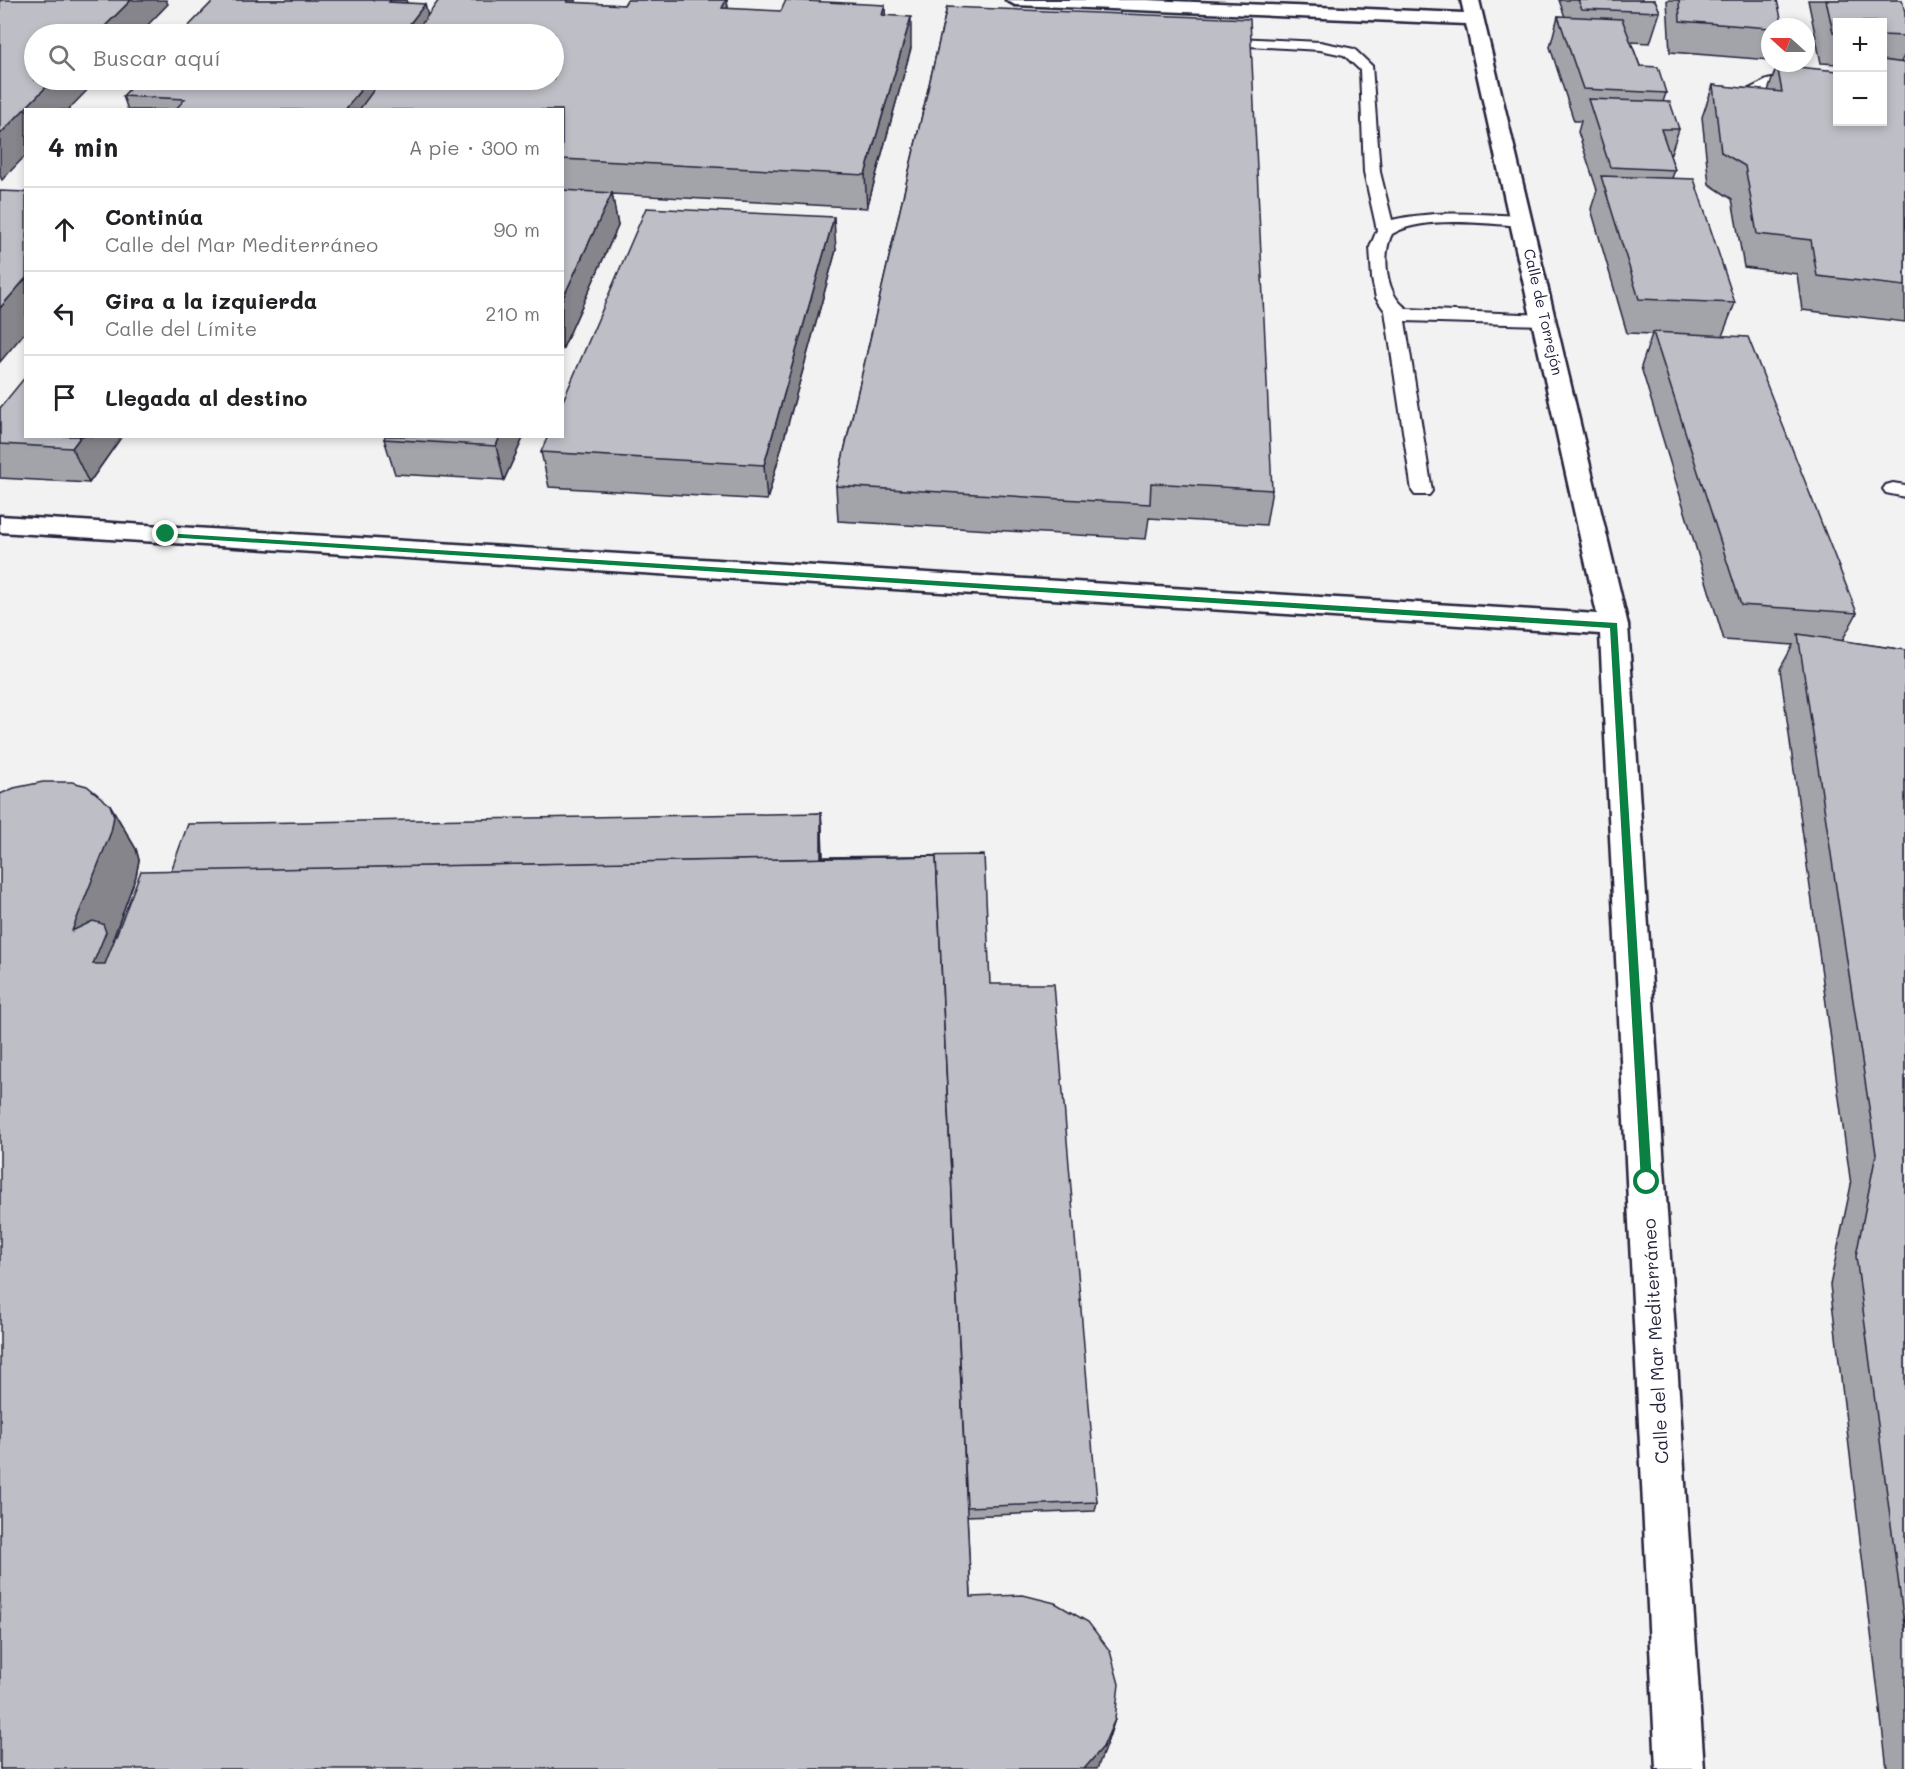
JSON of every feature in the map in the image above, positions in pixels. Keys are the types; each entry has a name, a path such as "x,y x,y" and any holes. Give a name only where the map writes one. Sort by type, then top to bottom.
{"street":[{"path":"1015,0 1473,9"},
{"name":"Calle de Torrejón","path":"1473,9 1614,625"},
{"path":"0,524 1614,625"},
{"name":"Calle del Mar Mediterráneo","path":"1614,625 1680,1769"}],"lane":[{"path":"1203,40 1320,45 1349,51 1367,69 1372,172 1386,230"},
{"path":"1752,99 1752,93 1766,82 1795,78 1833,82"},
{"path":"1422,491 1394,311 1383,297 1378,248 1386,230 1396,224 1426,218 1522,221"},
{"path":"1394,311 1408,316 1545,320"}],"building":[{"path":"0,0 131,0 107,24 24,24 24,90 43,90 0,134"},
{"path":"214,0 391,0 389,2 425,4 410,24 191,24"},
{"path":"439,0 568,0 567,2 624,5 627,0 726,0 722,8 781,11 786,0 885,5 882,15 911,17 865,175 564,159 564,108 360,108 374,90 564,90 564,24 421,24"},
{"path":"1578,0 1655,0 1660,12 1582,9"},
{"path":"1679,0 1777,0 1781,18 1761,18 1761,27 1680,21"},
{"path":"1826,0 1902,0 1905,12 1905,36 1887,35 1887,18 1833,18 1833,32"},
{"path":"947,7 1250,19 1272,490 1151,483 1150,504 836,486"},
{"path":"1558,16 1622,19 1640,66 1658,67 1666,93 1583,89"},
{"path":"1887,61 1905,63 1905,286 1817,276 1811,240 1757,234 1745,166 1721,152 1713,85 1782,92 1778,72 1815,72 1815,69 1833,71 1833,126 1887,126"},
{"path":"129,90 360,90 347,108 177,108 185,99 123,96"},
{"path":"1588,99 1670,102 1679,129 1661,129 1675,170 1610,167"},
{"path":"1601,176 1694,179 1735,303 1639,299"},
{"path":"564,190 612,193 564,296"},
{"path":"0,191 24,192 24,280 0,308"},
{"path":"646,208 834,217 764,465 541,452 547,438 564,438 564,398"},
{"path":"1653,332 1748,337 1857,613 1741,605"},
{"path":"24,378 24,438 80,438 72,448 0,444 0,408"},
{"path":"384,438 499,438 496,446"},
{"path":"1798,634 1905,650 1905,1632 1856,1256 1876,1154"},
{"path":"43,782 72,782 87,786 110,805 114,816 111,832 72,931 93,921 103,924 106,932 93,964 105,964 141,871 936,856 971,1597 1023,1595 1055,1603 1088,1622 1110,1651 1119,1684 1115,1719 1103,1747 1084,1769 0,1769 0,794 14,788"},
{"path":"821,813 821,857 984,855 990,984 1054,984 1097,1502 967,1507 936,856 171,871 188,824"}],"route":[{"path":"166,534 1614,625 1647,1182"}]}
